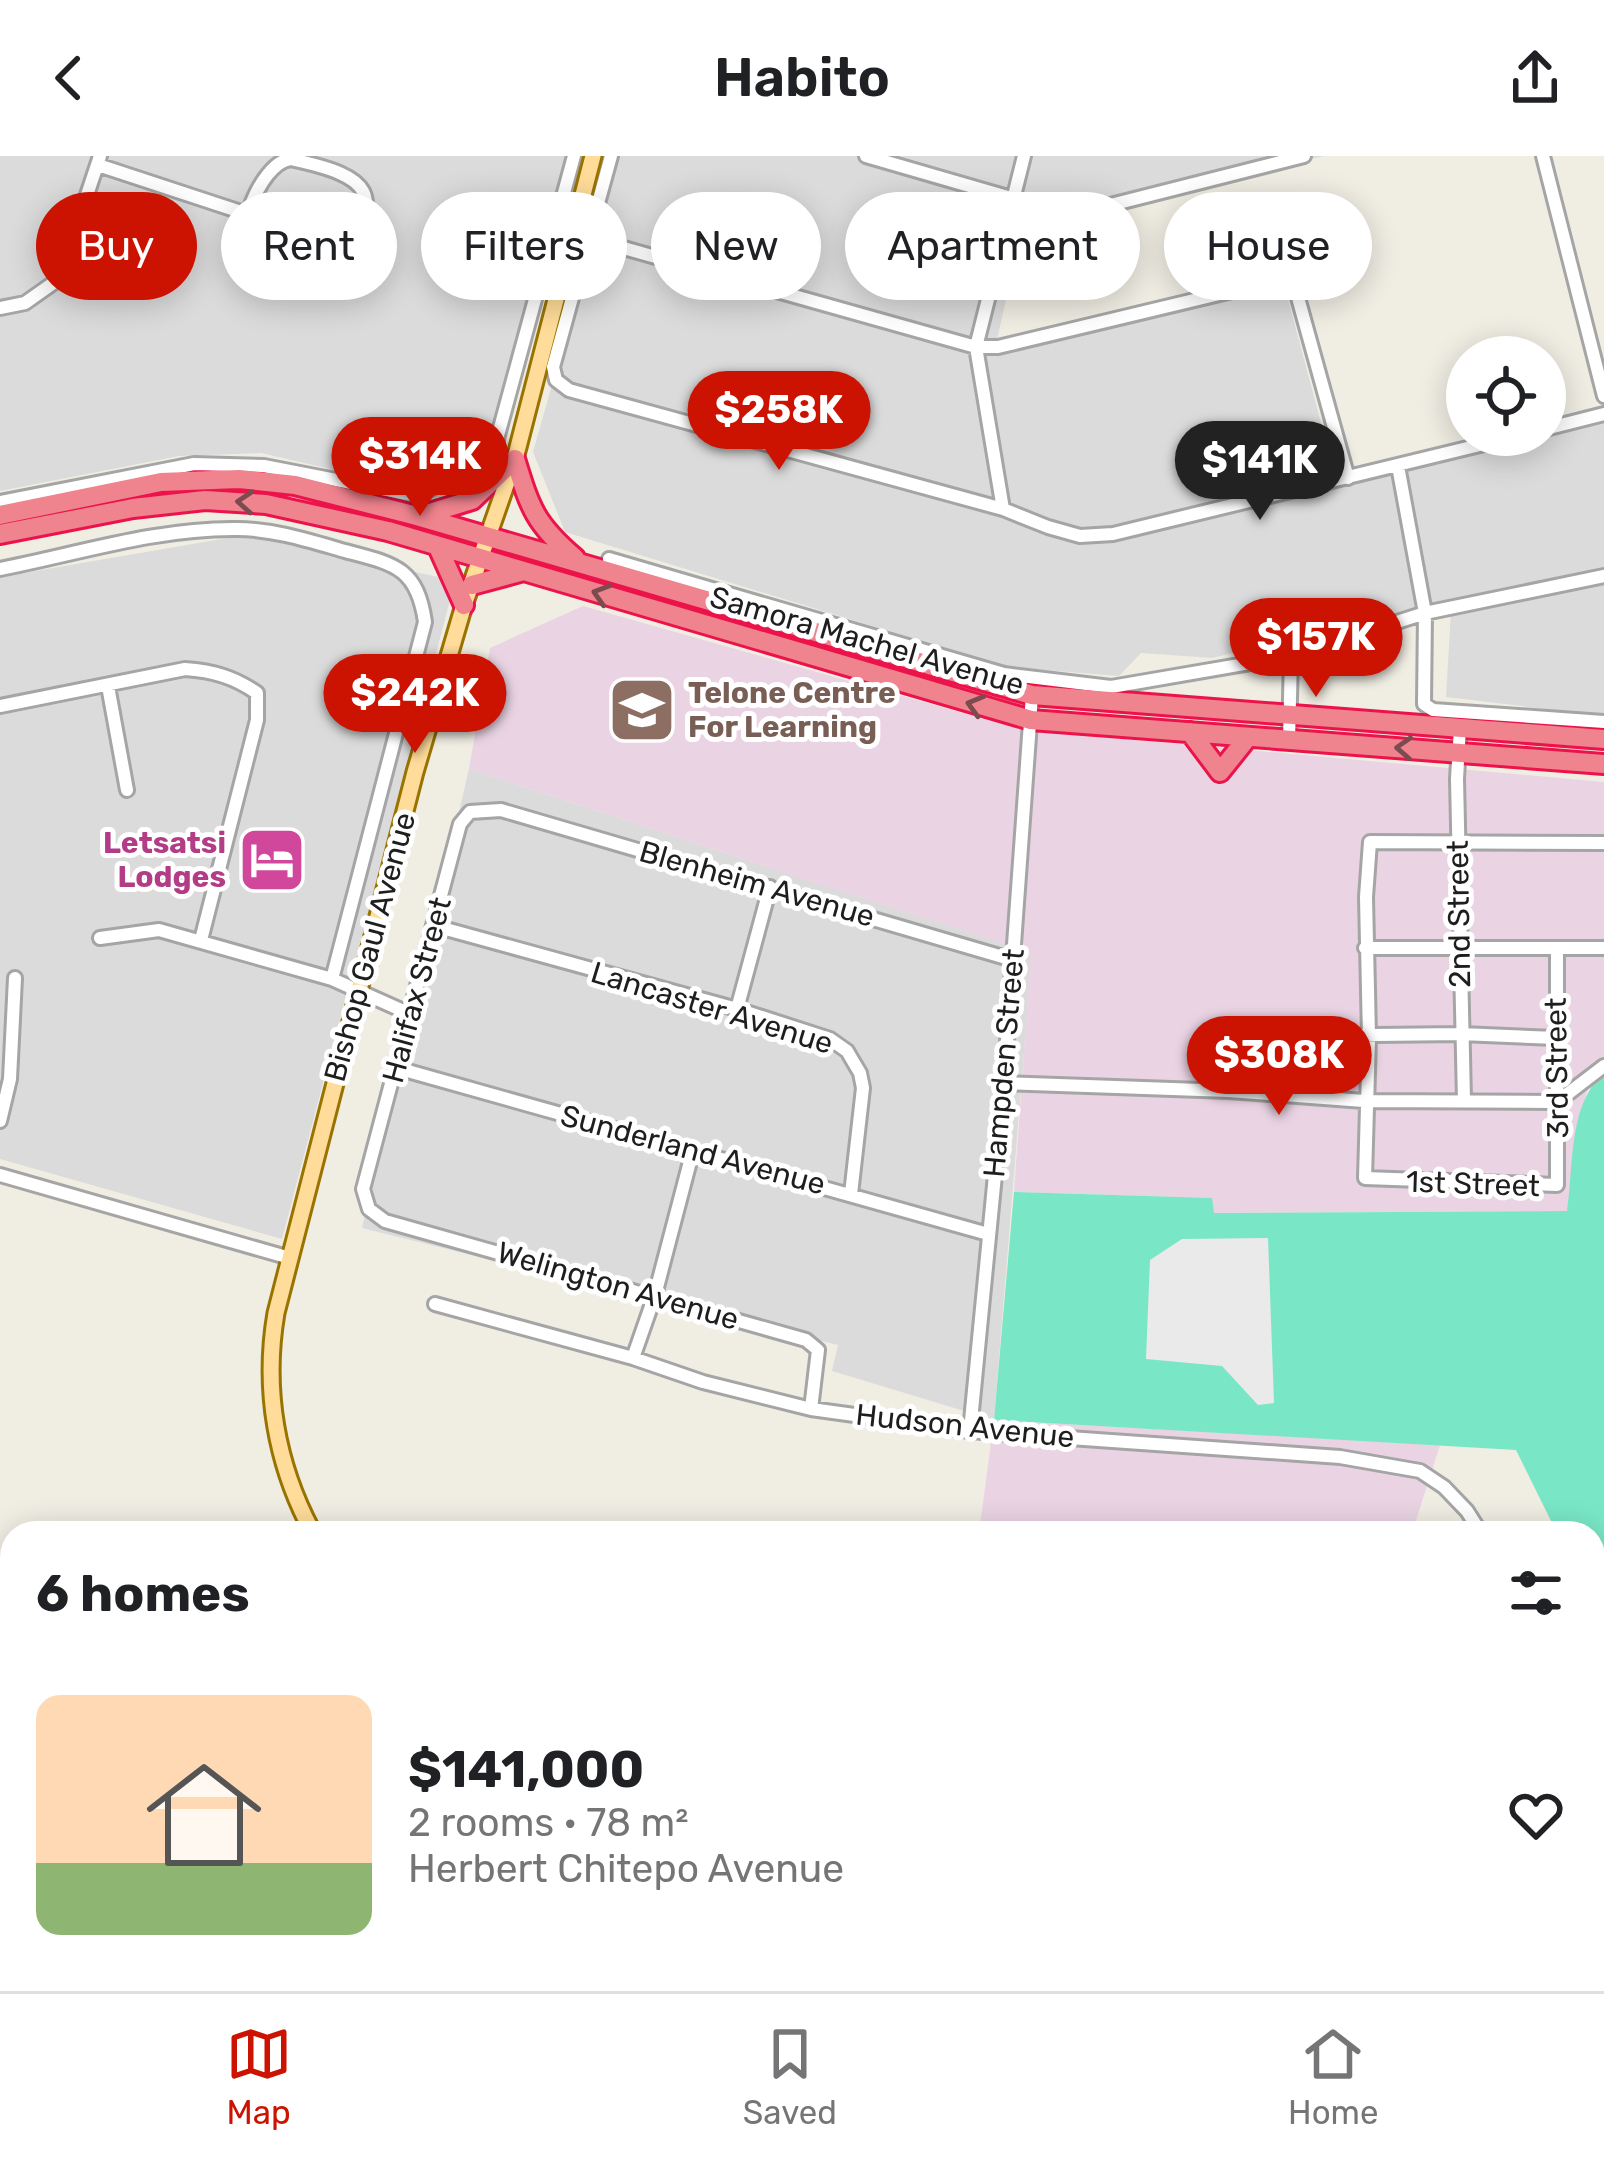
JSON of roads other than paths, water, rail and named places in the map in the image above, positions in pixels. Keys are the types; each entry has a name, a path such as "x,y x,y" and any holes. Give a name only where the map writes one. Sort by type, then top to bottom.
{"highway":[{"path":"417,516 472,500 514,459 544,532 583,566"},
{"name":"Samora Machel Avenue","path":"0,515 161,482 239,478 331,493 417,516 1032,695 1604,739"},
{"name":"Samora Machel Avenue","path":"0,534 133,508 222,501 316,512 1031,719 1604,764"},
{"path":"438,547 464,605"},
{"path":"472,585 525,571"},
{"path":"1190,732 1220,772 1248,737"}],"main road":[{"name":"Bishop Gaul Avenue","path":"308,1521 283,1462 272,1400 273,1331 357,989 464,605 514,459 593,156"}],"street":[{"path":"0,502 194,464 264,466 418,496 487,455 496,439 574,156"},
{"path":"601,192 611,156"},
{"path":"866,156 990,192"},
{"path":"1013,192 1024,156"},
{"path":"1140,198 1304,156"},
{"path":"1543,156 1604,396"},
{"path":"290,159 355,179 365,189 369,208 347,281 325,293 257,280 246,269 242,255 248,214 269,168 290,159"},
{"path":"0,308 26,303 59,279 99,161 221,204"},
{"path":"627,249 976,346 998,347 1278,280 1298,294 1348,478"},
{"path":"571,300 553,367 556,380 569,390 1003,509 1080,536 1113,534 1446,454"},
{"path":"987,300 976,346 1003,509"},
{"path":"1566,424 1604,414"},
{"path":"1398,466 1425,614 1428,707"},
{"name":"Bishop Gaul Avenue","path":"0,569 157,537 240,529 301,538 389,563 412,578 422,598 425,622 332,979"},
{"path":"609,559 1004,674 1111,687 1291,656 1425,614 1604,576"},
{"path":"1289,741 1291,656"},
{"path":"0,706 185,669 212,671 257,693 257,720 201,940"},
{"path":"108,686 127,790"},
{"name":"Hampden Street","path":"970,1430 1004,1083 1032,695"},
{"path":"1383,722 1428,707 1604,722"},
{"name":"2nd Street","path":"1460,727 1459,947 1465,1101"},
{"name":"Blenheim Avenue","path":"501,810 1013,960"},
{"name":"Halifax Street","path":"364,1201 363,1189 460,824 470,812 501,810"},
{"name":"1st Street","path":"1459,842 1370,842 1363,1172 1370,1180 1557,1185"},
{"path":"1459,842 1604,843"},
{"path":"736,1009 770,887"},
{"name":"Lancaster Avenue","path":"435,926 830,1039 847,1051 863,1088 851,1194"},
{"path":"100,938 147,930 201,940 332,979 410,1014"},
{"path":"1365,948 1604,948"},
{"name":"3rd Street","path":"1557,950 1557,1185"},
{"path":"0,1121 10,1079 15,978"},
{"path":"1288,1036 1556,1038"},
{"path":"1004,1083 1229,1090 1364,1101 1557,1102 1604,1066"},
{"name":"Sunderland Avenue","path":"398,1068 988,1234"},
{"path":"633,1358 655,1295 693,1150"},
{"path":"0,1175 290,1258"},
{"name":"Welington Avenue","path":"364,1201 385,1221 655,1295 815,1345 819,1358 811,1409"},
{"name":"Hudson Avenue","path":"435,1304 811,1409 970,1430 1388,1464 1420,1471 1444,1487 1474,1521"}],"place":[{"name":"Telone Centre For Learning","path":"642,710"},
{"name":"Letsatsi Lodges","path":"272,860"}]}
